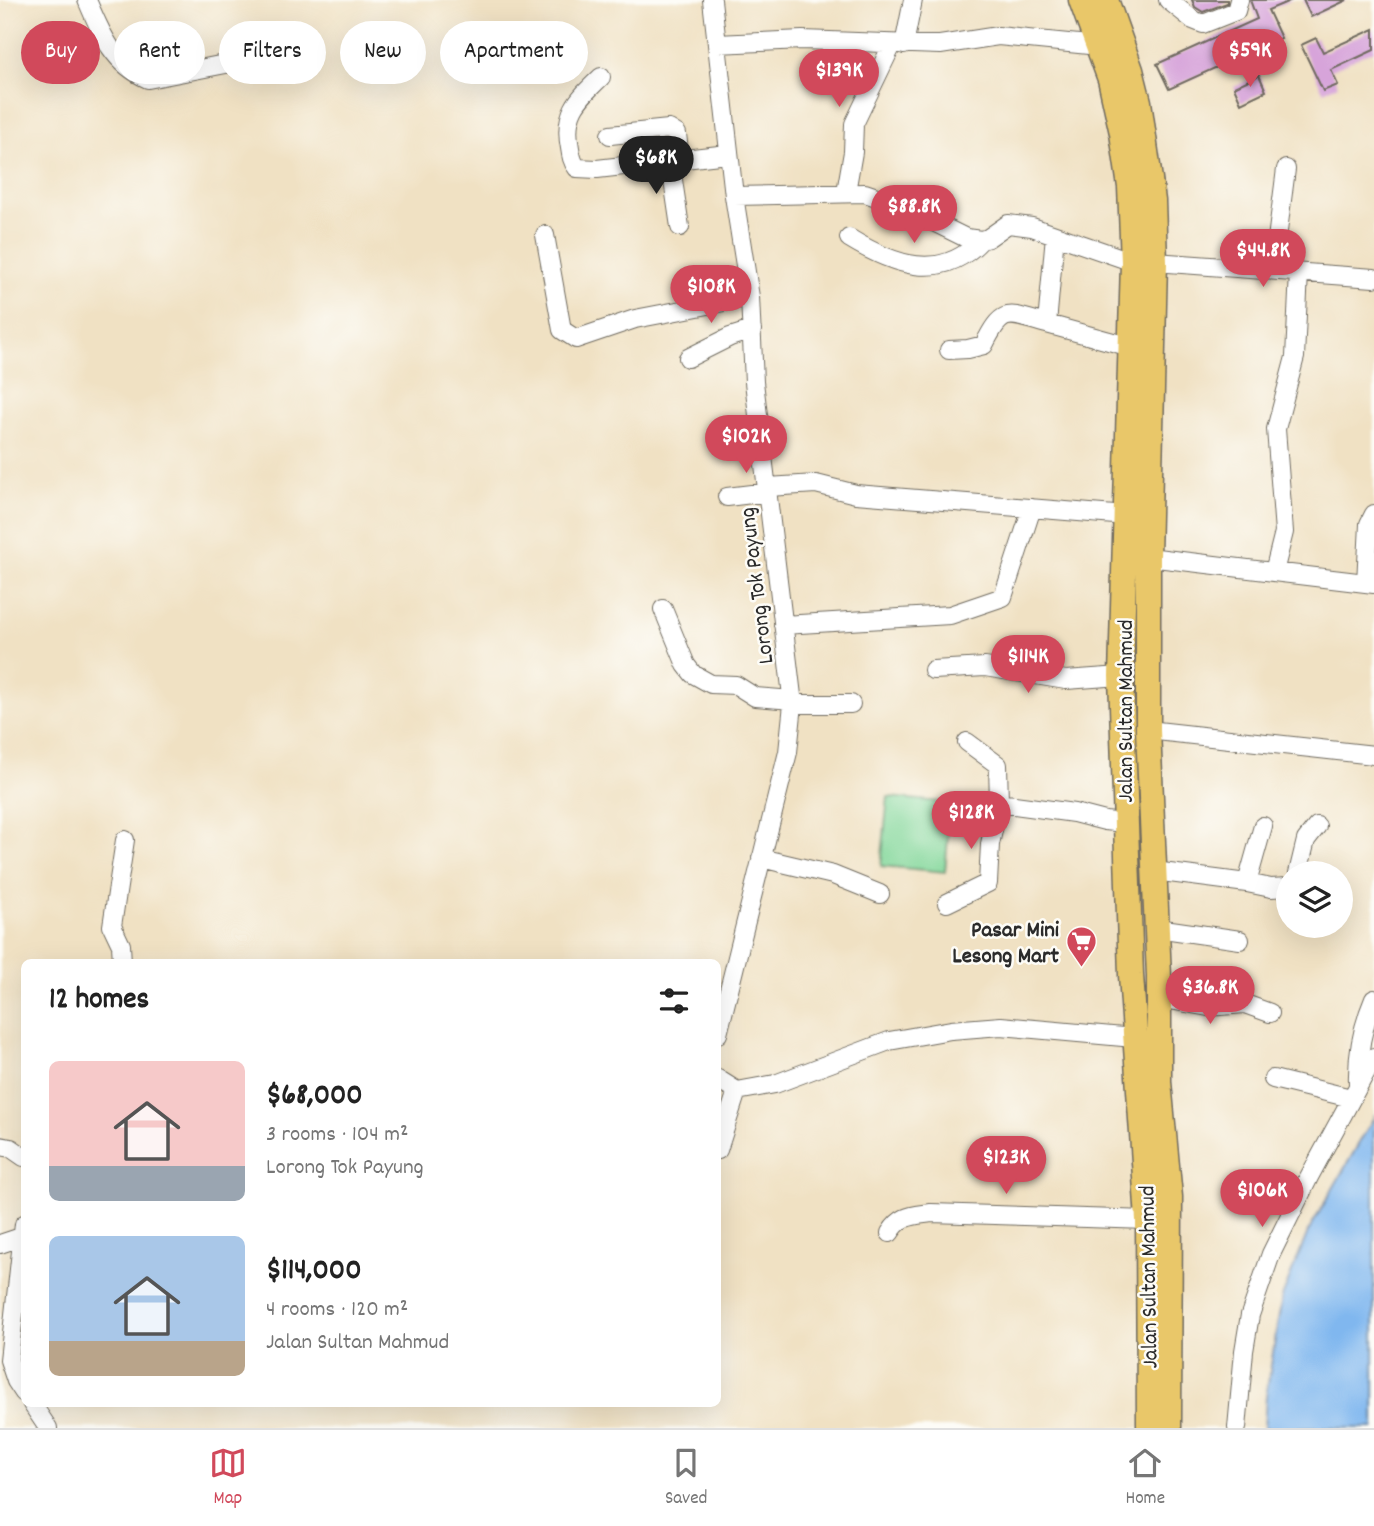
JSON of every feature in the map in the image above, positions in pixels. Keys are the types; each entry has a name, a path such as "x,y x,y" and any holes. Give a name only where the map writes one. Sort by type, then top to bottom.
{"highway":[{"name":"Jalan Sultan Mahmud","path":"1081,0 1113,93 1144,262 1148,730 1159,987 1159,1082 1170,1197 1170,1428"},
{"name":"Jalan Sultan Mahmud","path":"1106,0 1131,70 1139,102 1153,201 1131,347 1121,676 1134,1038 1148,1220 1149,1428"},
{"path":"1131,975 1159,987"}],"street":[{"path":"87,0 100,30 120,61 131,72 148,79 219,65"},
{"name":"Lorong Tok Payung","path":"712,0 734,196 750,297 754,382 793,702 788,752 721,1022"},
{"path":"846,192 853,152 854,124 898,45 913,0"},
{"path":"1169,0 1193,20 1203,24 1236,11 1238,0"},
{"path":"717,44 802,40 940,45 998,36 1099,46"},
{"path":"601,77 575,104 569,115 566,131 573,164 577,168 597,169 729,154"},
{"path":"610,135 668,129 677,134 675,159 680,227"},
{"path":"1273,270 1286,169"},
{"path":"734,196 865,193 897,204 966,238 988,238 1008,224 1032,227 1144,262 1374,278"},
{"path":"545,235 562,330 576,339 635,319 750,297"},
{"path":"1047,324 1055,235"},
{"path":"849,238 882,256 921,267 959,259 981,240"},
{"path":"1274,572 1284,532 1276,429 1295,357 1299,272"},
{"path":"948,350 984,345 996,322 1002,317 1014,316 1131,347"},
{"path":"688,358 730,337 752,330"},
{"path":"727,497 816,484 856,494 1127,516"},
{"path":"783,625 950,615 1003,597 1032,508"},
{"path":"1148,557 1370,583 1369,524 1374,514"},
{"path":"663,609 686,665 693,674 711,684 736,685 755,696 767,699 851,704"},
{"path":"933,670 985,667 1059,680 1121,676"},
{"path":"1148,730 1374,755"},
{"path":"947,903 988,883 990,844 999,803 998,765 967,742"},
{"path":"999,803 1125,823"},
{"path":"1248,883 1263,826"},
{"path":"1301,861 1306,840 1317,826"},
{"path":"122,959 121,945 112,926 125,840"},
{"path":"761,858 832,875 880,894"},
{"path":"1154,871 1276,888"},
{"path":"1157,928 1240,940"},
{"path":"1159,987 1208,1007 1245,1004 1270,1013"},
{"path":"1354,1091 1357,1059 1366,1018 1374,999"},
{"path":"721,1081 737,1091 775,1084 889,1041 951,1030 1001,1026 1134,1038"},
{"path":"1237,1428 1250,1315 1271,1254 1374,1057"},
{"path":"1273,1079 1354,1091"},
{"path":"721,1141 737,1091"},
{"path":"0,1146 11,1148 21,1155"},
{"path":"890,1233 897,1223 908,1216 931,1213 1148,1220"},
{"path":"0,1244 21,1234"},
{"path":"21,1258 9,1360 21,1388"},
{"path":"34,1407 48,1428"}],"green space":[{"path":"888,797 951,803 945,872 881,866"}],"water":[{"path":"1374,1117 1374,1428 1264,1428 1266,1396 1282,1297 1308,1232"}],"building":[{"path":"1192,0 1227,0 1227,3 1203,12 1195,7"},
{"path":"1250,0 1292,0 1268,10 1281,38 1169,89 1157,64 1257,19"},
{"path":"1303,0 1347,0 1311,17"},
{"path":"1374,29 1374,50 1331,70 1338,85 1323,91 1301,45 1316,38 1323,52"},
{"path":"1259,75 1266,91 1241,103 1234,87"}],"place":[{"name":"Pasar Mini Lesong Mart","path":"1082,968"}]}
